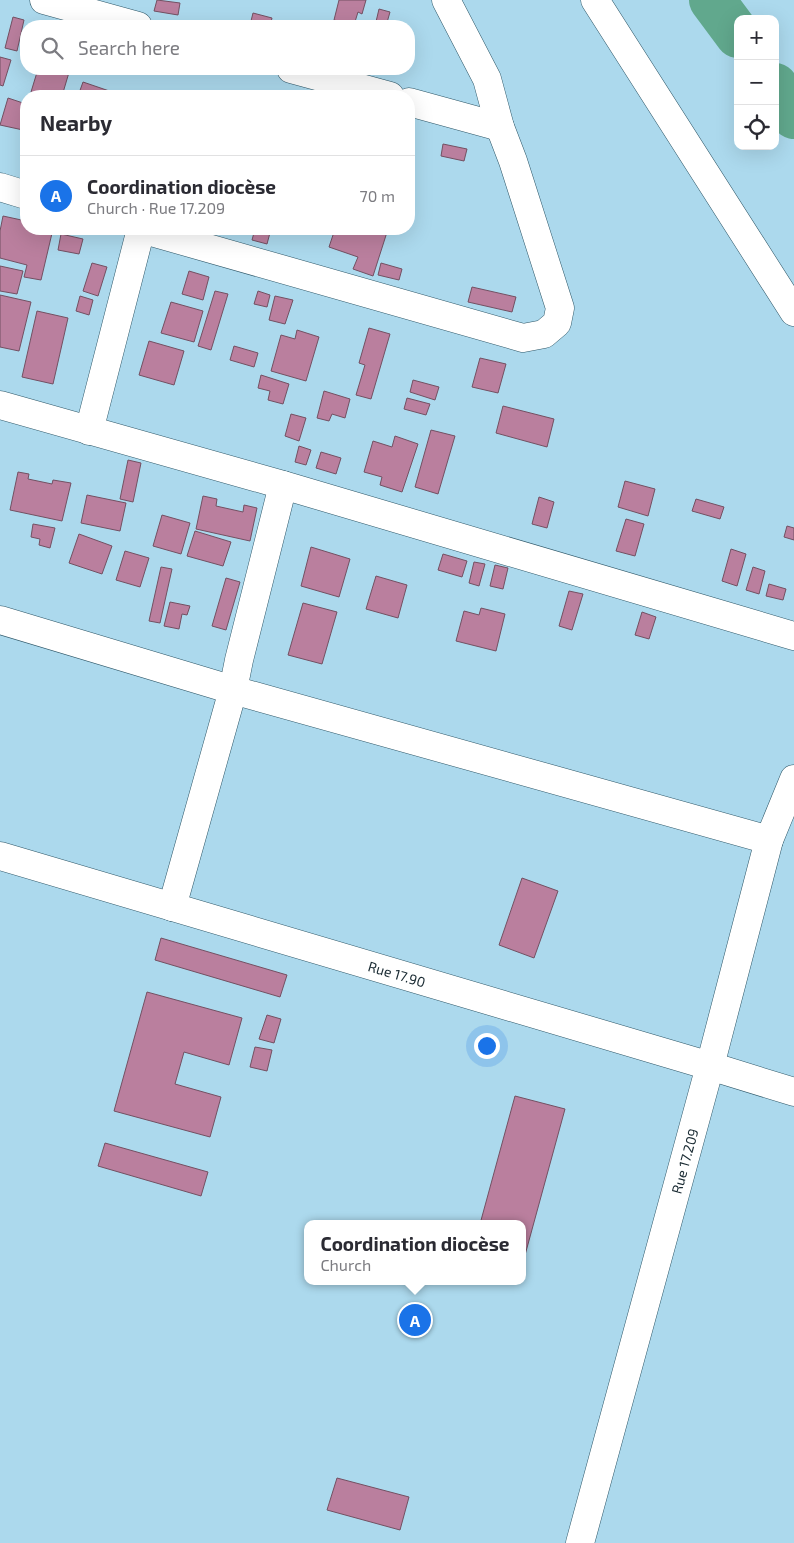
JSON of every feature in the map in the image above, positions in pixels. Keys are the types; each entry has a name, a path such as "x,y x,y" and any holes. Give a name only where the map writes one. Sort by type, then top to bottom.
{"street":[{"path":"44,0 116,20"},
{"path":"162,235 523,338 544,334 557,323 560,308 513,161 500,127 487,79 446,0"},
{"path":"595,0 794,312"},
{"path":"313,75 368,90"},
{"path":"415,104 500,127"},
{"path":"0,187 20,193"},
{"path":"89,431 139,235"},
{"path":"0,405 282,485 794,636"},
{"path":"172,907 233,690 238,660 282,485"},
{"path":"0,620 233,690 769,840"},
{"name":"Rue 17.209","path":"580,1543 710,1066 769,840 794,779"},
{"name":"Rue 17.90","path":"0,856 794,1092"}],"building":[{"path":"157,0 180,3 178,15 154,11"},
{"path":"339,0 366,0 362,14 358,12 356,20 334,20"},
{"path":"379,9 390,12 388,20 376,20"},
{"path":"253,13 272,18 272,20 251,20"},
{"path":"13,17 24,20 20,20 20,38 17,51 5,48"},
{"path":"0,57 11,60 3,86 0,85"},
{"path":"36,75 68,75 64,90 32,90"},
{"path":"83,82 106,90 80,90"},
{"path":"8,98 20,102 20,129 0,125"},
{"path":"443,144 467,149 464,161 441,156"},
{"path":"3,216 20,220 20,235 52,235 41,280 24,277 27,265 0,258 0,231"},
{"path":"61,235 83,239 79,254 58,250"},
{"path":"253,235 269,235 267,244 252,240"},
{"path":"333,235 386,235 373,276 353,269 358,257 329,247"},
{"path":"92,263 107,267 98,296 83,291"},
{"path":"381,263 402,269 399,280 378,275"},
{"path":"0,266 23,271 17,294 0,291"},
{"path":"189,271 209,277 203,300 182,294"},
{"path":"472,287 516,297 512,312 468,302"},
{"path":"215,291 228,294 211,350 198,346"},
{"path":"258,291 270,295 267,307 254,304"},
{"path":"0,295 31,302 19,351 0,347"},
{"path":"80,296 93,300 89,315 76,311"},
{"path":"275,296 293,300 285,324 269,320"},
{"path":"171,302 203,311 194,342 161,333"},
{"path":"37,311 68,318 53,384 22,377"},
{"path":"369,328 390,334 371,399 356,395 365,365 359,363"},
{"path":"297,330 319,337 306,381 271,371 281,335 295,339"},
{"path":"149,341 184,351 174,385 139,375"},
{"path":"234,346 258,353 254,367 230,360"},
{"path":"480,358 506,364 498,393 472,387"},
{"path":"261,375 289,384 283,404 268,400 270,391 258,388"},
{"path":"413,380 439,387 435,400 410,392"},
{"path":"324,391 350,399 345,418 332,414 329,421 317,418"},
{"path":"407,398 430,404 426,415 404,409"},
{"path":"503,406 554,419 547,447 496,433"},
{"path":"291,414 306,418 299,441 285,436"},
{"path":"431,430 455,436 438,494 415,487"},
{"path":"395,436 418,444 402,492 380,485 382,477 364,472 373,441 392,447"},
{"path":"299,446 311,450 306,465 295,462"},
{"path":"321,452 341,458 336,474 316,468"},
{"path":"128,460 141,463 133,502 120,499"},
{"path":"18,472 29,474 28,479 52,484 53,480 71,483 62,521 10,510"},
{"path":"625,481 655,489 648,516 618,507"},
{"path":"87,495 126,503 120,531 81,523"},
{"path":"203,496 217,499 216,506 243,512 244,505 257,508 250,541 196,529"},
{"path":"539,497 554,502 547,528 532,524"},
{"path":"696,499 724,507 720,519 692,511"},
{"path":"162,515 190,523 181,554 153,546"},
{"path":"626,519 644,524 635,556 616,551"},
{"path":"33,524 55,528 50,548 39,545 40,539 31,537"},
{"path":"787,526 794,528 794,540 784,537"},
{"path":"195,531 231,542 223,566 187,556"},
{"path":"79,534 112,546 102,574 69,563"},
{"path":"311,547 350,559 339,597 301,586"},
{"path":"731,549 746,554 737,586 722,581"},
{"path":"125,551 149,558 140,587 116,580"},
{"path":"443,554 467,561 462,577 438,570"},
{"path":"474,562 485,564 479,586 469,583"},
{"path":"495,565 508,568 503,589 490,586"},
{"path":"161,567 172,569 160,623 149,621"},
{"path":"753,567 765,571 759,594 746,590"},
{"path":"376,576 407,585 398,618 366,609"},
{"path":"226,578 240,582 226,630 212,626"},
{"path":"769,584 786,589 783,600 766,596"},
{"path":"569,591 583,594 572,630 559,626"},
{"path":"170,602 190,606 187,615 182,614 179,629 164,626"},
{"path":"303,603 337,612 322,664 288,655"},
{"path":"481,608 505,614 496,651 456,641 464,611 479,615"},
{"path":"642,612 656,617 649,639 635,635"},
{"path":"522,878 558,891 534,958 499,945"},
{"path":"161,938 287,975 280,997 155,960"},
{"path":"147,992 242,1018 229,1065 184,1052 175,1084 221,1097 210,1137 114,1111"},
{"path":"267,1015 281,1019 274,1043 259,1039"},
{"path":"255,1047 272,1050 267,1071 250,1067"},
{"path":"515,1096 565,1109 526,1251 526,1220 481,1220"},
{"path":"105,1143 208,1172 201,1196 98,1166"},
{"path":"337,1478 409,1497 400,1530 327,1510"}],"waterway":[{"path":"712,0 734,30"},
{"path":"779,92 794,116"}],"place":[{"name":"Coordination diocèse","path":"415,1320"}]}
